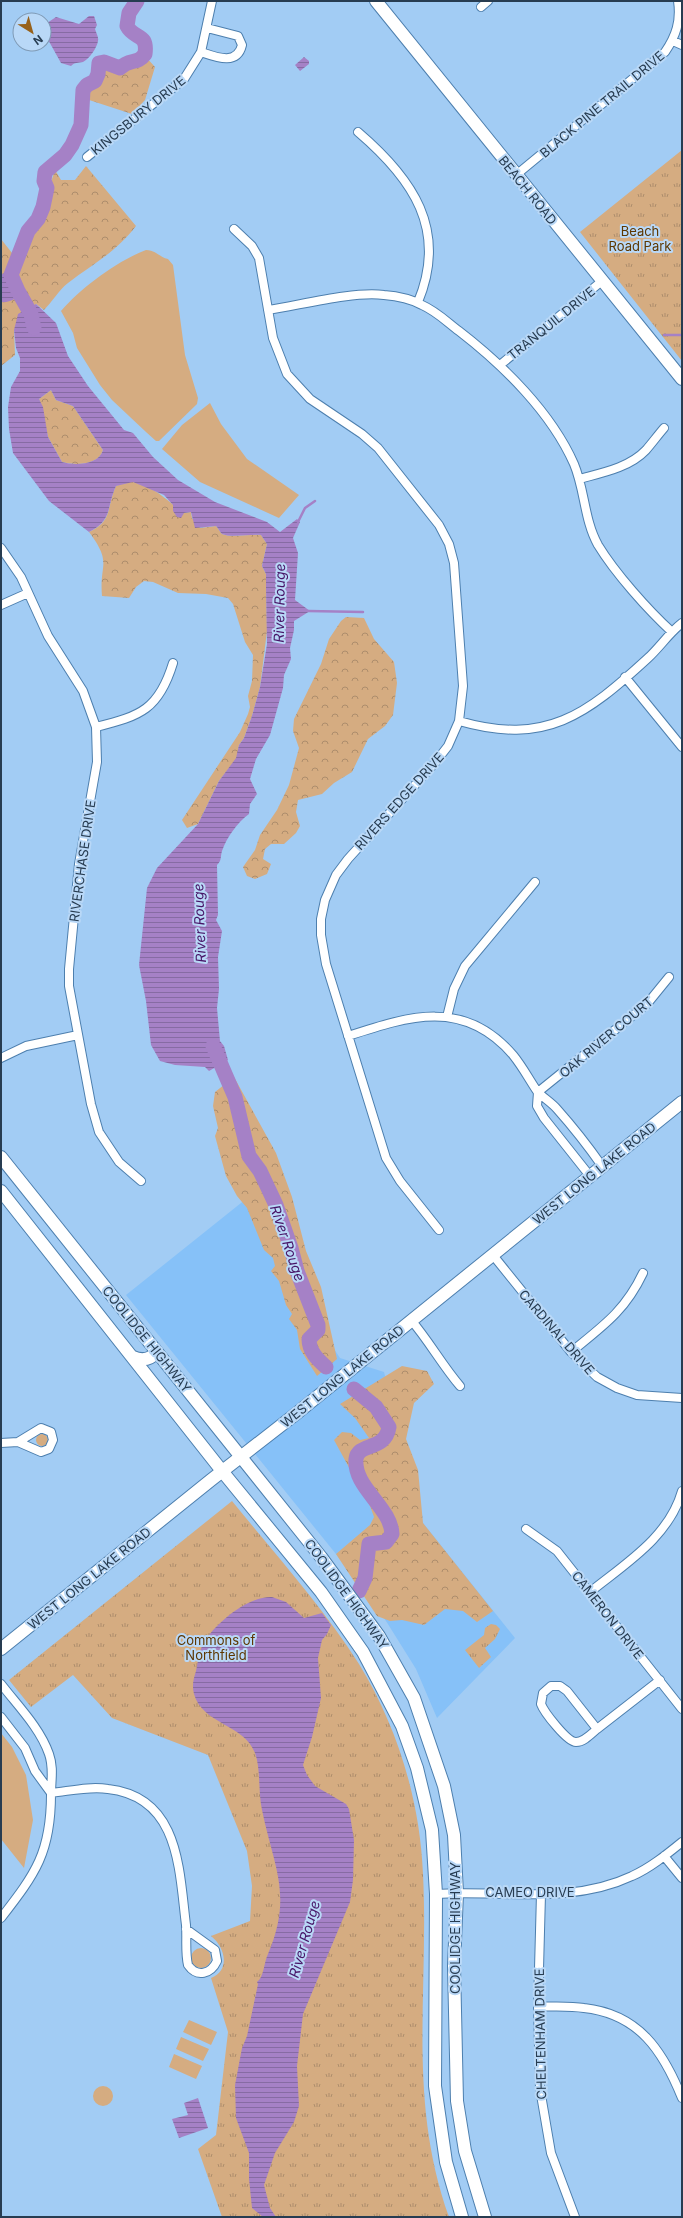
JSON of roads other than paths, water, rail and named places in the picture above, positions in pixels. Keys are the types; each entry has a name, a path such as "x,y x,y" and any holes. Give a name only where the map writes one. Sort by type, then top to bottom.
{"main road":[{"name":"BEACH ROAD","path":"376,1 682,379"},
{"name":"WEST LONG LAKE ROAD","path":"1,1649 682,1102"},
{"name":"COOLIDGE HIGHWAY","path":"1,1157 324,1561 379,1636 414,1698 444,1786 454,1836 457,1892 454,1966 457,2101 465,2151 485,2217"},
{"name":"COOLIDGE HIGHWAY","path":"1,1191 134,1357 222,1471 321,1592 363,1652 402,1726 417,1768 429,1810 435,1852 435,2086 446,2162 462,2217"},
{"path":"134,1357 145,1360 153,1357 157,1352"},
{"path":"152,1380 164,1374 178,1379"},
{"path":"303,1569 314,1572 322,1566 324,1561"},
{"path":"321,1592 326,1585 331,1583 342,1585"}],"street":[{"name":"KINGSBURY DRIVE","path":"87,157 179,84 194,66 201,52 212,1"},
{"path":"481,7 488,1"},
{"name":"BLACK PINE TRAIL DRIVE","path":"516,175 657,60 673,41 681,11 678,1"},
{"path":"201,52 229,59 237,55 242,45 238,36 207,28"},
{"path":"673,41 682,45"},
{"path":"358,132 383,154 404,180 416,197 424,216 428,230 430,256 426,280 418,302"},
{"name":"RIVERS EDGE DRIVE","path":"234,230 252,246 259,258 275,345 287,374 310,399 362,434 378,448 428,510 445,536 452,552 455,572 463,686 459,721 452,738 442,754 344,864 336,875 325,900 321,919 321,935 326,964 386,1158 400,1181 439,1230"},
{"name":"TRANQUIL DRIVE","path":"500,365 602,281"},
{"path":"268,310 372,294 394,296 418,302 445,320 500,365 557,434 570,456 579,479 589,522 598,544 649,609 672,632"},
{"path":"579,479 612,470 632,460 645,451 664,428"},
{"name":"RIVERCHASE DRIVE","path":"1,548 15,566 48,636 83,691 96,727 97,762 80,864 69,969 69,986 91,1104 99,1132 118,1162 141,1180"},
{"path":"1,604 28,593"},
{"path":"459,721 484,726 519,730 550,726 580,712 625,677 648,657 682,623"},
{"path":"96,727 126,719 152,704 162,693 173,663"},
{"path":"625,677 682,747"},
{"path":"447,1017 454,989 465,966 535,882"},
{"name":"OAK RIVER COURT","path":"538,1092 647,1004 669,977"},
{"path":"348,1036 410,1018 423,1016 447,1017 476,1026 501,1043 519,1062 538,1092 548,1099 557,1109 602,1166"},
{"path":"1,1058 26,1046 78,1035"},
{"path":"538,1092 538,1106 544,1118 590,1176"},
{"name":"CARDINAL DRIVE","path":"492,1254 571,1352 593,1374 617,1388 648,1397 682,1398"},
{"path":"571,1352 620,1311 632,1295 643,1273"},
{"path":"412,1320 434,1347 460,1386"},
{"path":"1,1443 18,1442"},
{"path":"590,1592 648,1546 662,1532 676,1508 682,1490"},
{"name":"CAMERON DRIVE","path":"526,1529 558,1551 682,1709"},
{"path":"597,1730 563,1688 552,1686 542,1693 543,1707 567,1738 575,1742 581,1741 597,1730 660,1680"},
{"path":"1,1684 34,1728 46,1748 52,1766 49,1829 42,1856 29,1880 1,1918"},
{"path":"1,1717 25,1748 35,1771 51,1793"},
{"path":"51,1793 101,1788 117,1790 139,1799 155,1812 169,1831 176,1849 186,1929 188,1965 197,1972 206,1973 211,1970 217,1961 214,1950 186,1929"},
{"name":"CAMEO DRIVE","path":"436,1894 457,1892 541,1894 571,1893 604,1887 632,1876 664,1856 682,1842"},
{"path":"664,1856 682,1878"},
{"name":"CHELTENHAM DRIVE","path":"541,1894 538,2006 539,2077 542,2111 551,2154 575,2217"},
{"path":"538,2006 585,2008 608,2013 628,2022 645,2035 661,2053 682,2098"}],"water":[{"path":"89,16 94,16 97,25 95,29 98,36 97,44 90,56 83,62 75,63 71,66 61,63 52,47 52,20 56,17 79,24"},
{"path":"304,57 309,61 309,64 300,71 295,65"},
{"path":"7,271 16,271 24,292 14,300 1,302 1,275"},
{"path":"36,304 56,323 68,356 88,386 124,430 133,433 153,457 178,480 215,502 267,522 280,532 297,519 300,522 293,538 298,553 295,600 310,611 294,621 294,630 290,648 291,659 284,675 283,688 270,735 256,759 250,779 257,794 250,804 249,814 237,826 227,841 217,865 218,915 216,920 222,931 218,957 219,989 217,1008 220,1041 224,1046 228,1060 209,1071 205,1067 175,1065 160,1061 151,1045 146,1001 139,965 147,888 157,868 198,824 219,781 236,758 239,745 244,738 252,716 260,687 267,644 266,574 262,566 267,544 261,535 226,535 222,534 216,526 195,528 191,512 184,513 181,518 177,517 173,511 173,505 164,495 133,482 116,486 108,513 102,523 89,532 49,501 13,453 9,429 8,407 11,387 20,371 20,358 16,348 14,330 18,314","holes":["51,390 56,400 73,406 103,450 97,459 80,464 62,462 48,437 43,407 39,399"]},
{"path":"272,1597 286,1602 304,1618 322,1613 331,1625 327,1634 322,1640 318,1658 321,1698 312,1737 303,1765 307,1775 315,1786 346,1804 349,1809 354,1840 353,1880 350,1902 303,2014 297,2066 299,2106 294,2122 275,2153 264,2185 270,2208 276,2217 263,2217 252,2208 249,2179 249,2153 236,2118 235,2085 242,2048 247,2036 258,1984 257,1982 263,1973 279,1915 279,1882 262,1810 258,1766 255,1753 250,1743 242,1736 205,1712 198,1704 193,1686 201,1649 204,1642 216,1627 224,1619 243,1606 253,1601"},
{"path":"198,2098 208,2128 179,2138 172,2119 188,2115 184,2103"}],"waterway":[{"name":"River Rouge","path":"34,328 31,314 11,275 28,231 38,219 43,207 47,188 44,181 45,172 65,155 72,145 81,125 83,90 87,85 95,81 98,74 99,63 104,62 120,68 127,63 139,59 145,54 144,42 127,26 129,13 137,1"},
{"path":"664,335 682,335"},
{"path":"298,522 305,508 315,501"},
{"path":"308,611 363,612"},
{"name":"River Rouge","path":"213,1046 235,1097 249,1156 260,1171 276,1205 291,1248 297,1271 318,1325 318,1330 309,1339 310,1347 317,1358 326,1367"},
{"name":"River Rouge","path":"354,1389 376,1407 389,1427 387,1435 382,1440 377,1444 361,1450 356,1459 360,1479 386,1515 392,1534 386,1542 369,1544 365,1578 359,1591"}],"park label":[{"name":"Beach Road Park","path":"640,238"},
{"name":"Commons of Northfield","path":"216,1648"}]}
